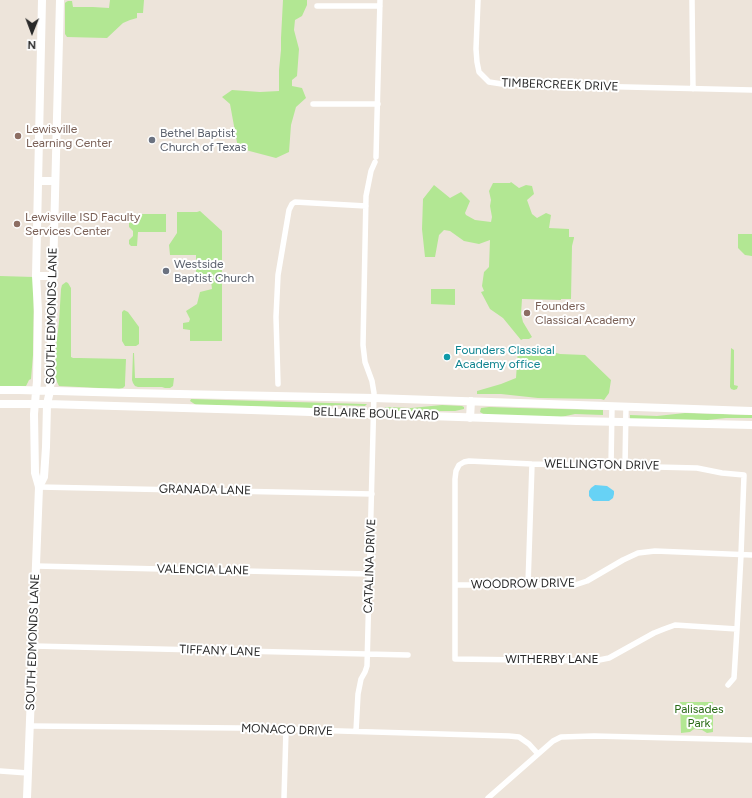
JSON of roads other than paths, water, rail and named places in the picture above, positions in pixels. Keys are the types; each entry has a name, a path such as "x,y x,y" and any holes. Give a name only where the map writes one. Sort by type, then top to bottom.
{"main road":[{"name":"SOUTH EDMONDS LANE","path":"27,798 39,487 35,473 35,404 38,311 36,276 42,0"},
{"name":"SOUTH EDMONDS LANE","path":"39,487 44,478 47,404 50,391 60,0"},
{"path":"38,181 55,181"},
{"path":"36,276 53,276"},
{"name":"BELLAIRE BOULEVARD","path":"0,390 374,398 752,410"},
{"path":"181,394 181,408"},
{"path":"470,418 471,401"},
{"name":"BELLAIRE BOULEVARD","path":"0,404 47,404 470,418 752,425"}],"street":[{"name":"TIMBERCREEK DRIVE","path":"478,0 476,49 477,62 480,72 489,82 502,84 752,90"},
{"path":"692,0 693,89"},
{"path":"317,6 380,3"},
{"name":"CATALINA DRIVE","path":"356,731 360,679 367,666 374,393 372,381 365,362 363,345 366,196 371,171 376,159 380,3"},
{"path":"313,104 378,104"},
{"path":"278,384 276,317 278,275 289,210 295,202 366,206"},
{"path":"612,406 612,466"},
{"path":"625,466 626,406"},
{"name":"WELLINGTON DRIVE","path":"455,585 455,479 459,464 469,461 696,468 744,475 741,554"},
{"path":"528,585 532,464"},
{"name":"GRANADA LANE","path":"39,487 372,494"},
{"name":"WOODROW DRIVE","path":"455,585 575,585 587,581 638,553 655,551 752,555"},
{"path":"728,685 734,678 741,554"},
{"name":"VALENCIA LANE","path":"36,566 369,574"},
{"name":"WITHERBY LANE","path":"455,585 455,659 594,661 610,658 654,633 675,625 737,628"},
{"name":"TIFFANY LANE","path":"33,646 408,655"},
{"name":"MONACO DRIVE","path":"30,726 239,728 501,736 519,737 529,744 538,754"},
{"path":"284,798 286,730"},
{"path":"488,798 553,741 560,737 594,736 752,740"},
{"path":"0,771 28,773"}],"water":[{"path":"595,485 607,486 614,491 613,498 609,501 593,501 589,496 589,491"}],"place":[{"name":"Lewisville Learning Center","path":"18,136"},
{"name":"Bethel Baptist Church of Texas","path":"152,140"},
{"name":"Lewisville ISD Faculty Services Center","path":"17,224"},
{"name":"Westside Baptist Church","path":"166,271"},
{"name":"Founders Classical Academy","path":"527,313"},
{"name":"Founders Classical Academy office","path":"447,357"}],"park label":[{"name":"Palisades Park","path":"699,716"}]}
